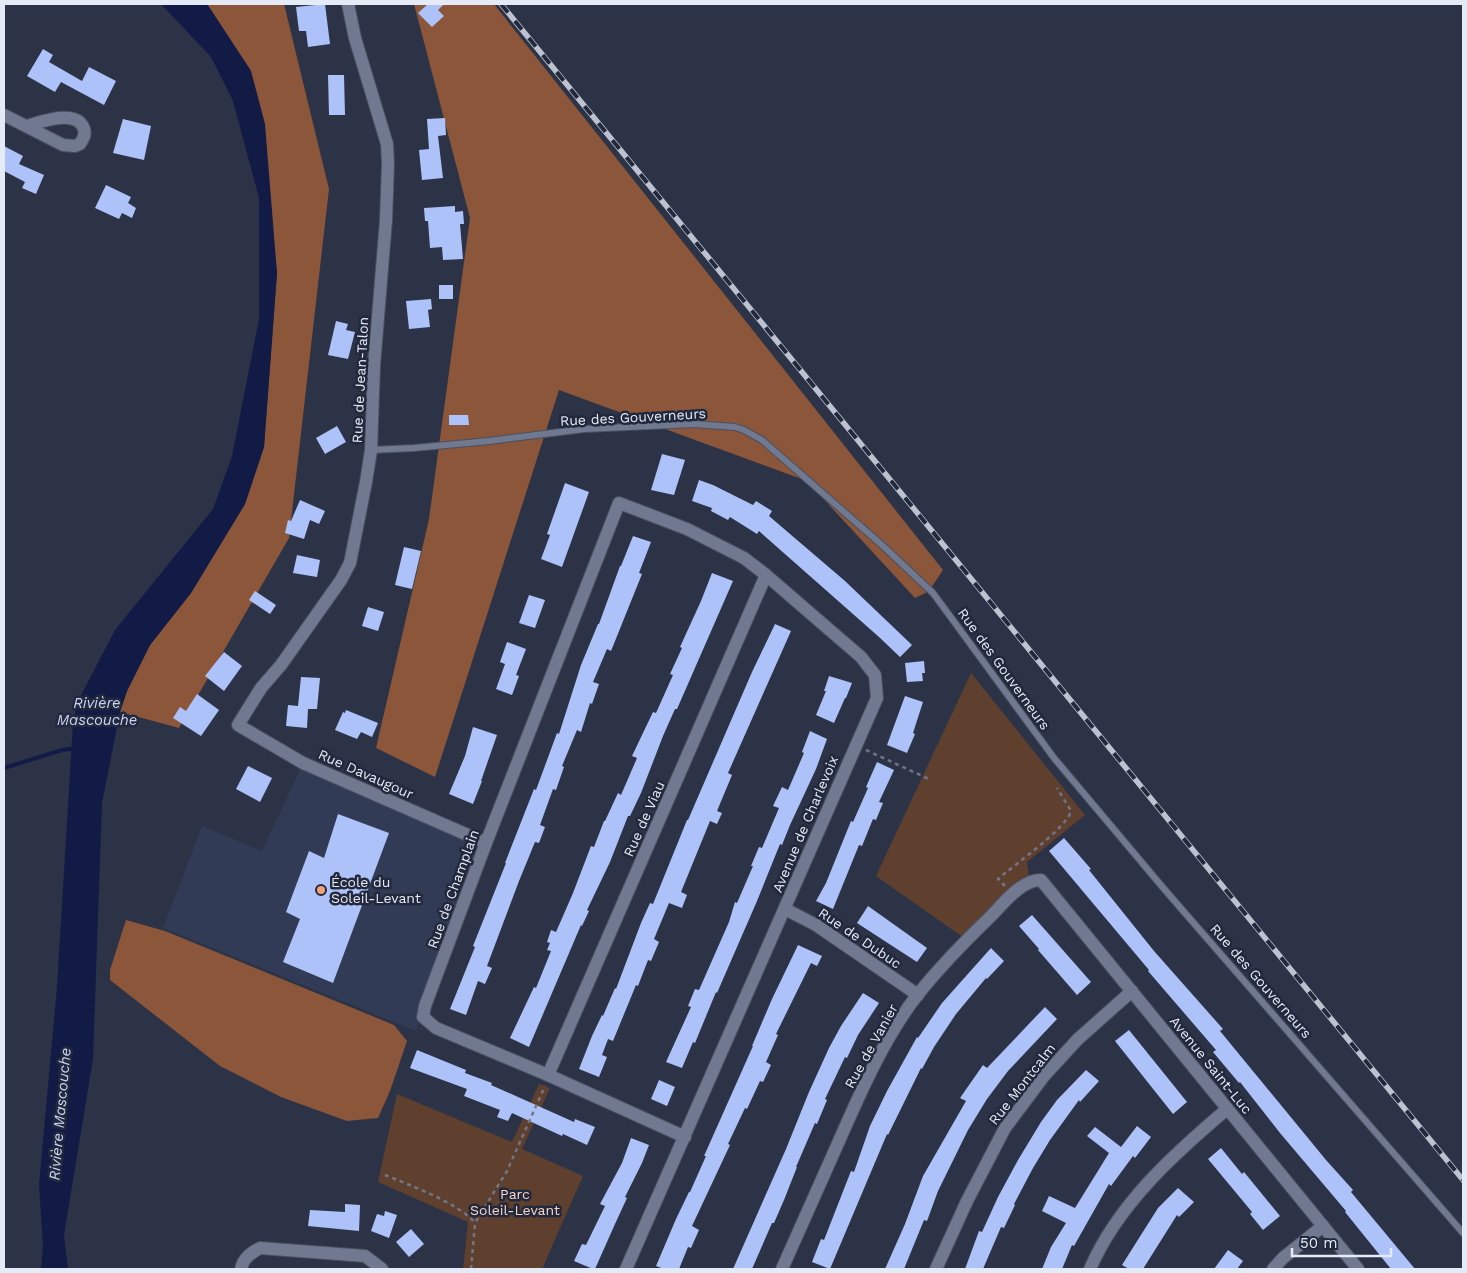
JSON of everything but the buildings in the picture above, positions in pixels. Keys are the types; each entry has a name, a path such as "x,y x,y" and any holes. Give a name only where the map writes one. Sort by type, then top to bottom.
{"street":[{"name":"Rue de Jean-Talon","path":"238,725 261,688 281,665 341,580 350,563 371,450 374,366 386,220 387,144 355,38 348,4"},
{"path":"4,115 26,126"},
{"name":"Avenue de Charlevoix","path":"619,503 687,529 744,558 862,657 875,675 877,698 626,1269"},
{"name":"Rue de Champlain","path":"619,503 486,843 425,1006 423,1017 436,1028 548,1075 685,1137"},
{"name":"Rue de Viau","path":"548,1075 766,575"},
{"name":"Rue Davaugour","path":"238,725 303,762 486,843"},
{"name":"Rue de Vanier","path":"782,1269 870,1074 893,1032 918,995 966,940 1013,894 1031,880 1041,880"},
{"name":"Avenue Saint-Luc","path":"1041,880 1358,1269"},
{"name":"Rue de Dubuc","path":"785,909 816,925 918,995"},
{"name":"Rue Montcalm","path":"936,1269 967,1201 1005,1128 1044,1076 1078,1038 1132,991"},
{"path":"1090,1269 1098,1252 1135,1197 1179,1150 1227,1109"},
{"path":"1273,1269 1283,1258 1323,1226"},
{"path":"241,1269 248,1255 260,1248 365,1256 382,1269"}],"lane":[{"name":"Rue des Gouverneurs","path":"371,450 489,442 584,429 694,424 744,430 762,440 882,545 933,593 1054,758 1165,890 1463,1233"}],"path":[{"path":"856,745 931,780"},
{"path":"1013,894 998,879 1053,834 1069,817 1071,811 1057,788"},
{"path":"471,1269 475,1223 507,1171 545,1086 548,1075"},
{"path":"385,1175 469,1215 475,1223"}],"shaded area":[{"path":"207,4 284,4 329,189 289,538 179,728 120,712 127,691 150,645 191,593 245,504 264,447 277,273 251,71"},
{"path":"414,4 494,4 943,570 929,591 915,598 807,481 559,390 435,777 376,748 429,519 470,218"},
{"name":"École du Soleil-Levant","path":"303,763 482,842 416,1031 163,928 202,826 262,851"},
{"path":"126,920 165,931 394,1025 407,1041 390,1091 378,1118 347,1121 281,1097 220,1066 110,980 110,970"}],"green space":[{"path":"971,673 1085,815 1027,862 1029,877 964,938 876,876"},
{"name":"Parc Soleil-Levant","path":"539,1084 550,1088 522,1149 583,1176 542,1269 463,1269 468,1222 378,1182 397,1094 512,1142"}],"water":[{"name":"Rivière Mascouche","path":"161,4 207,4 251,71 265,124 277,273 264,447 245,504 191,593 150,645 127,691 120,712 102,803 93,1059 64,1235 68,1269 41,1269 43,1246 39,1185 57,987 73,723 77,703 115,630 213,509 232,456 259,319 259,198 233,101 211,57"}],"waterway":[{"path":"4,768 62,750 76,748"}],"railway":[{"path":"501,4 1463,1180"}],"place":[{"name":"École du Soleil-Levant","path":"321,890"}]}
